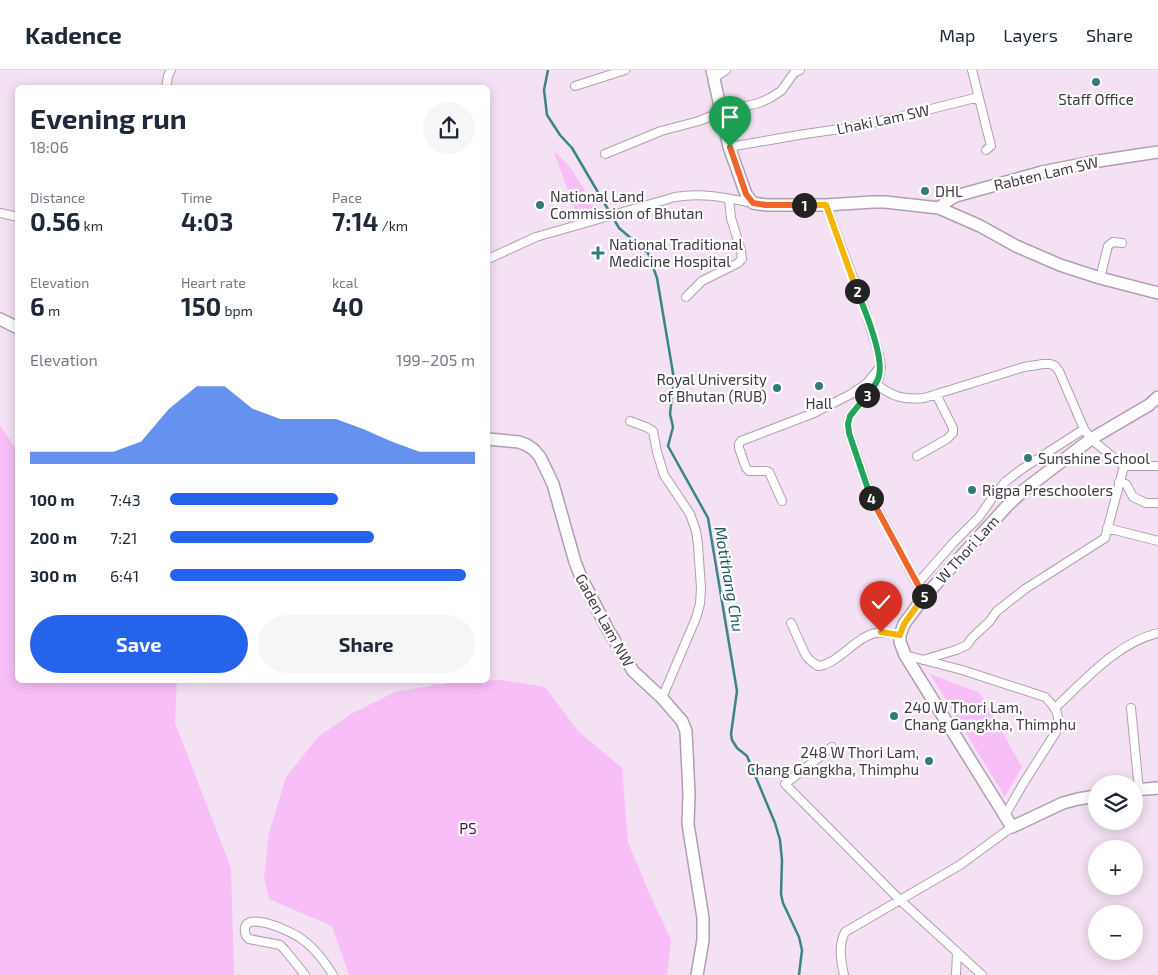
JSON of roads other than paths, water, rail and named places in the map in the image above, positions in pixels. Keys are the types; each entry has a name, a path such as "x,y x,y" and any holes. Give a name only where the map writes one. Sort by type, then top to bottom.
{"main road":[{"path":"713,74 730,147 746,194 753,203 766,205 826,205 885,202 940,208 980,226 1016,246 1060,265 1100,278 1158,293"},
{"name":"Rabten Lam SW","path":"940,208 956,196 1042,172 1158,152"},
{"path":"0,319 15,326"},
{"name":"W Thori Lam","path":"900,635 904,624 925,596 1006,506 1091,439 1149,405 1158,397"},
{"name":"Gaden Lam NW","path":"490,439 519,442 527,445 540,457 553,484 575,562 607,628 633,671 662,698 682,721 686,731 689,794 688,824 703,918 697,975"},
{"path":"900,635 901,648 905,655 1012,828 1063,803 1088,797"},
{"path":"1143,789 1158,788"}],"street":[{"path":"166,85 171,70"},
{"path":"575,86 625,70"},
{"path":"713,74 726,70"},
{"path":"605,154 632,144 648,135 770,98 780,91 794,73 800,70"},
{"path":"972,70 991,146 986,150"},
{"name":"Lhaki Lam SW","path":"730,147 847,128 979,97"},
{"path":"490,258 536,236 675,196 707,195 753,203"},
{"path":"686,297 702,280 738,263 742,259 728,199"},
{"path":"826,205 864,307 881,366 876,384 850,416 848,424 849,433 871,497 925,596"},
{"path":"0,213 15,216"},
{"path":"1100,278 1108,246 1113,242 1122,243"},
{"path":"876,384 896,397 903,399 924,398 1024,367 1050,364 1059,371 1084,429 1091,439 1124,466 1158,466"},
{"path":"782,501 769,472 746,468 738,444 741,441 814,413 851,394 867,384 881,366"},
{"path":"917,456 947,439 953,433 953,428 936,394"},
{"path":"630,421 646,426 653,431 660,465 664,475 690,514 696,530 698,545 701,588 700,604 696,618 662,698"},
{"path":"917,584 979,517 1005,482 1084,429"},
{"path":"923,660 967,645 996,612 1025,589 1105,538 1124,466"},
{"path":"1119,482 1126,484 1133,498 1146,503 1158,503"},
{"path":"1107,528 1158,542"},
{"path":"791,623 806,656 818,666 827,664 872,634 881,632 900,635"},
{"path":"1055,708 1086,677 1132,642 1158,633"},
{"path":"905,655 962,670 1045,697 1055,708 1058,713 1056,732 1004,817"},
{"path":"1132,708 1135,775"},
{"path":"832,747 785,784 900,900 982,975"},
{"path":"844,975 841,944 845,932 960,865 1012,828"},
{"path":"305,975 285,950 280,946 249,938 244,932 245,927 253,922 261,922 285,929 313,948 333,975"},
{"path":"956,975 957,952"}],"waterway":[{"name":"Motithang Chu","path":"548,70 544,90 547,115 560,135 572,148 619,228 648,253 657,278 674,379 670,414 673,427 668,446 708,518 737,691 731,734 732,740 737,748 747,756 775,823 780,840 782,860 781,894 783,903 799,937 802,950 799,975"}],"place":[{"name":"Staff Office","path":"1096,82"},
{"name":"DHL","path":"925,191"},
{"name":"National Land Commission of Bhutan","path":"540,205"},
{"name":"National Traditional Medicine Hospital","path":"598,253"},
{"name":"Hall","path":"819,386"},
{"name":"Royal University of Bhutan (RUB)","path":"777,388"},
{"name":"Sunshine School","path":"1028,458"},
{"name":"Rigpa Preschoolers","path":"972,490"},
{"name":"240 W Thori Lam, Chang Gangkha, Thimphu","path":"894,716"},
{"name":"248 W Thori Lam, Chang Gangkha, Thimphu","path":"929,761"}],"park label":[{"name":"PS","path":"468,828"}]}
